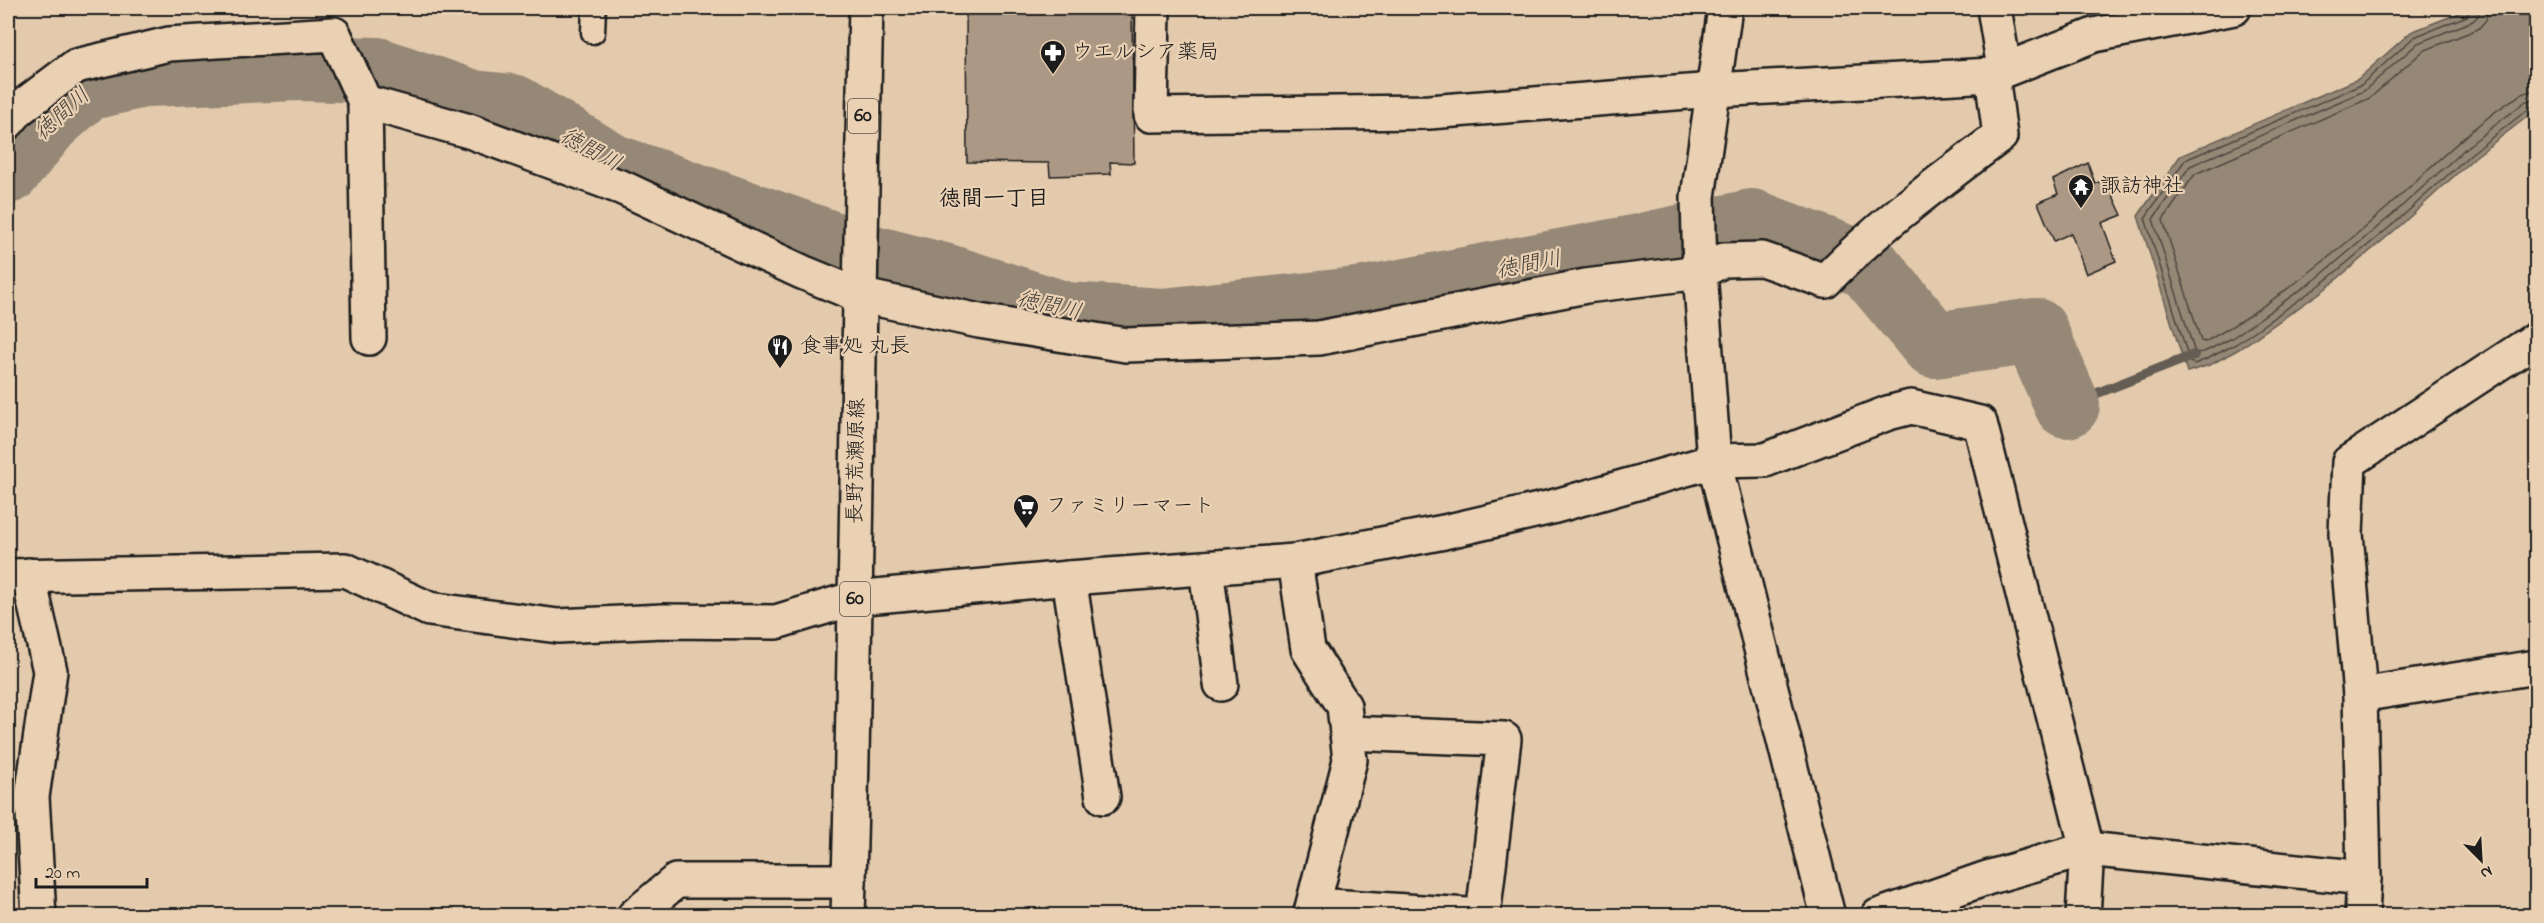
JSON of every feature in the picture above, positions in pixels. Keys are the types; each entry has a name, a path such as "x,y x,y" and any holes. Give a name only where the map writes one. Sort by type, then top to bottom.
{"street":[{"name":"長野荒瀬原線","path":"848,915 855,598 858,288 866,8"},
{"path":"1153,8 1151,115 1429,112 1998,71 2094,35 2234,8"},
{"path":"1725,8 1698,197 1700,263 1714,460 1828,915"},
{"path":"363,98 469,131 623,188 802,272 979,321 1126,345 1319,338 1724,260 1762,258 1825,281 1864,243 1915,200 2000,136 1994,8"},
{"path":"8,122 19,109 76,66 169,44 334,34 363,98 369,338"},
{"path":"2362,915 2364,878 2360,695 2346,534 2349,462 2536,339"},
{"path":"39,915 32,797 50,671 18,576 345,570 429,609 558,626 663,621 776,622 855,598 1069,578 1295,561 1444,532 1552,507 1714,460 1765,460 1888,413 1911,407 1980,423 2087,849 2083,915"},
{"path":"1295,561 1308,649 1344,706 1347,733 1350,760 1312,910 1483,915 1504,739 1347,733"},
{"path":"1206,568 1221,684"},
{"path":"1069,578 1103,797"},
{"path":"2360,695 2536,667"},
{"path":"1878,915 1987,878 2087,849 2364,878"},
{"path":"634,915 676,881 849,881"}],"lane":[{"path":"593,32 594,8"}],"water":[{"path":"2472,8 2536,8 2536,110 2475,157 2401,225 2324,290 2239,349 2210,365 2187,372 2138,216 2180,156 2358,79 2411,32"}],"building":[{"path":"966,8 1132,8 1134,163 1110,162 1111,174 1050,176 1049,163 967,162"},
{"path":"2088,163 2095,184 2105,179 2122,215 2102,223 2116,261 2086,274 2071,233 2054,241 2038,203 2058,194 2053,180"}],"waterway":[{"name":"徳間川","path":"8,171 48,122 86,88 147,74 299,68 377,70 473,103 513,107 611,166 869,257 947,277 1066,315 1163,321 1365,299 1634,248 1752,222 1868,266 1934,345 2035,331 2067,405"},
{"path":"2067,405 2194,355"}],"place":[{"name":"ウエルシア薬局","path":"1053,76"},
{"name":"諏訪神社","path":"2081,210"},
{"name":"食事処 丸長","path":"780,370"},
{"name":"ファミリーマート","path":"1026,530"}],"district":[{"name":"徳間一丁目","path":"994,200"}]}
